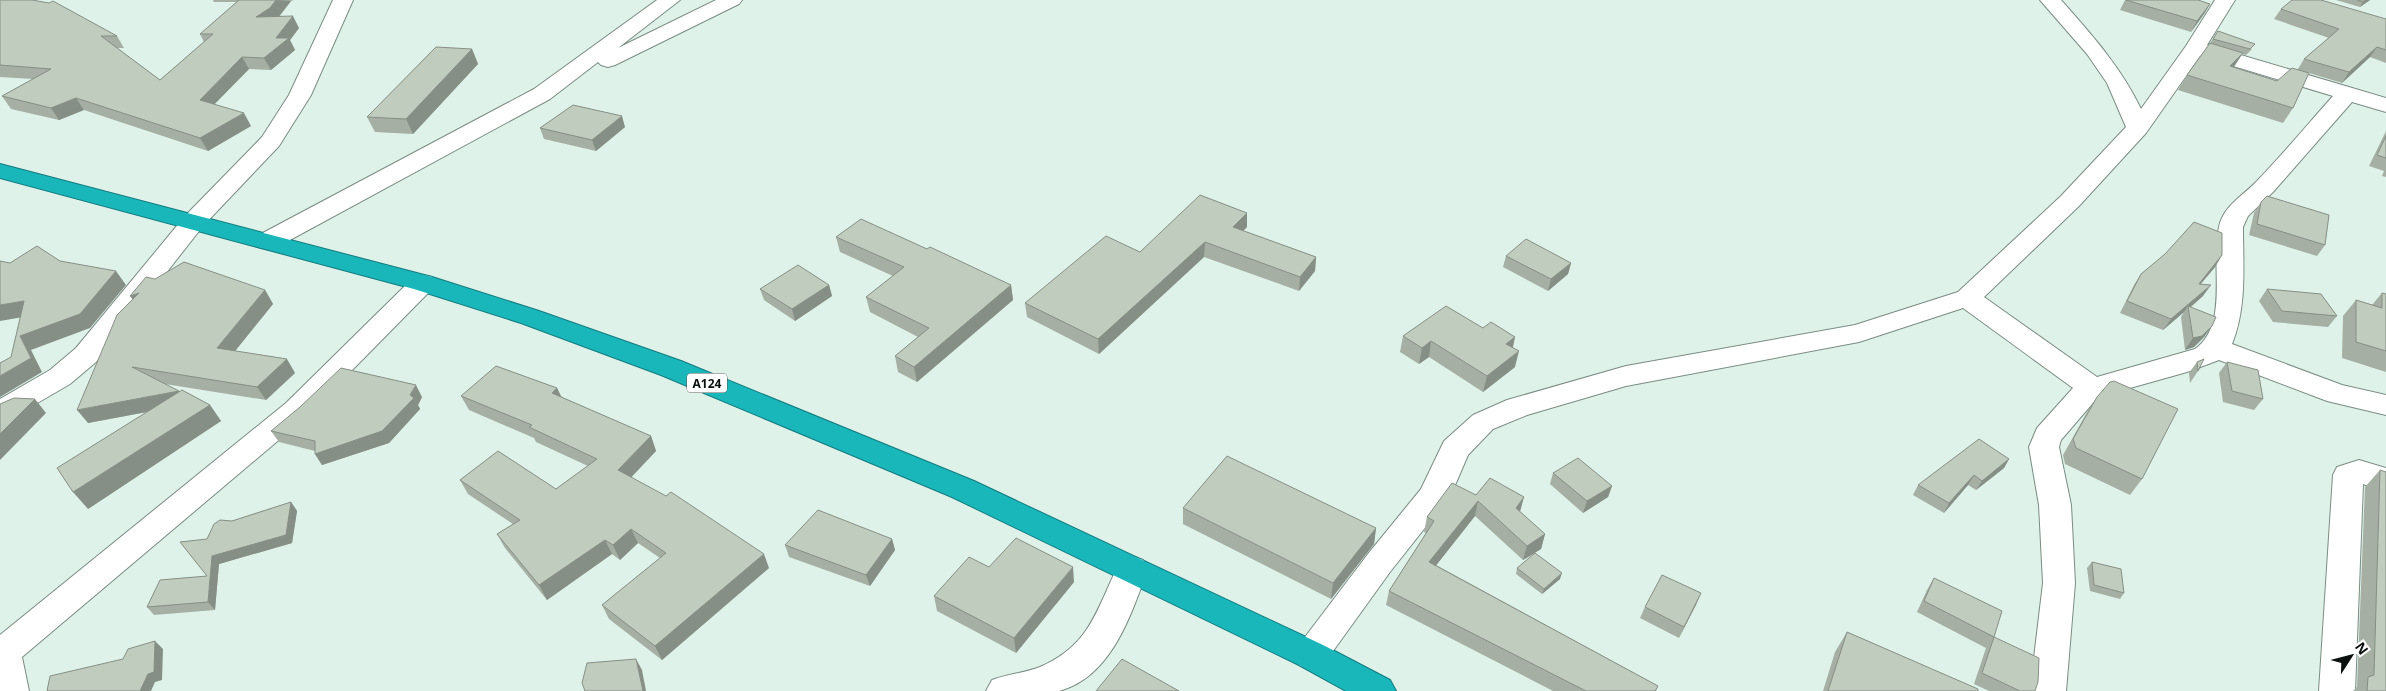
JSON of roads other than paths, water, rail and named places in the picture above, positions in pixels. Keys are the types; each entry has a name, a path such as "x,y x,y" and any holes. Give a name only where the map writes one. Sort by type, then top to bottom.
{"highway":[{"name":"A124","path":"0,171 423,283 530,317 653,362 804,422 962,489 1311,655 1378,691"}],"street":[{"path":"0,412 60,377 86,355 194,221 271,142 300,96 344,0"},
{"path":"542,94 670,0"},
{"path":"268,241 707,6 732,0"},
{"path":"2050,0 2094,50 2118,83 2138,128"},
{"path":"1311,655 1378,563 1442,483 1454,448 1483,422 1518,407 1626,376 1860,333 1900,318 1966,298 2070,201 2138,128 2195,48 2226,0"},
{"path":"2195,48 2386,105"},
{"path":"2048,691 2059,582 2055,505 2044,447 2051,429 2092,388 2205,356 2216,348 2224,330 2230,298 2231,227 2237,214 2265,186 2347,94"},
{"path":"11,691 2,653 296,410 423,283"},
{"path":"1966,298 2092,388"},
{"path":"2216,348 2337,394 2386,406"},
{"path":"2337,691 2348,474 2358,470 2386,480"},
{"path":"1004,691 1048,680 1075,667 1093,652 1112,617 1132,569"}]}
